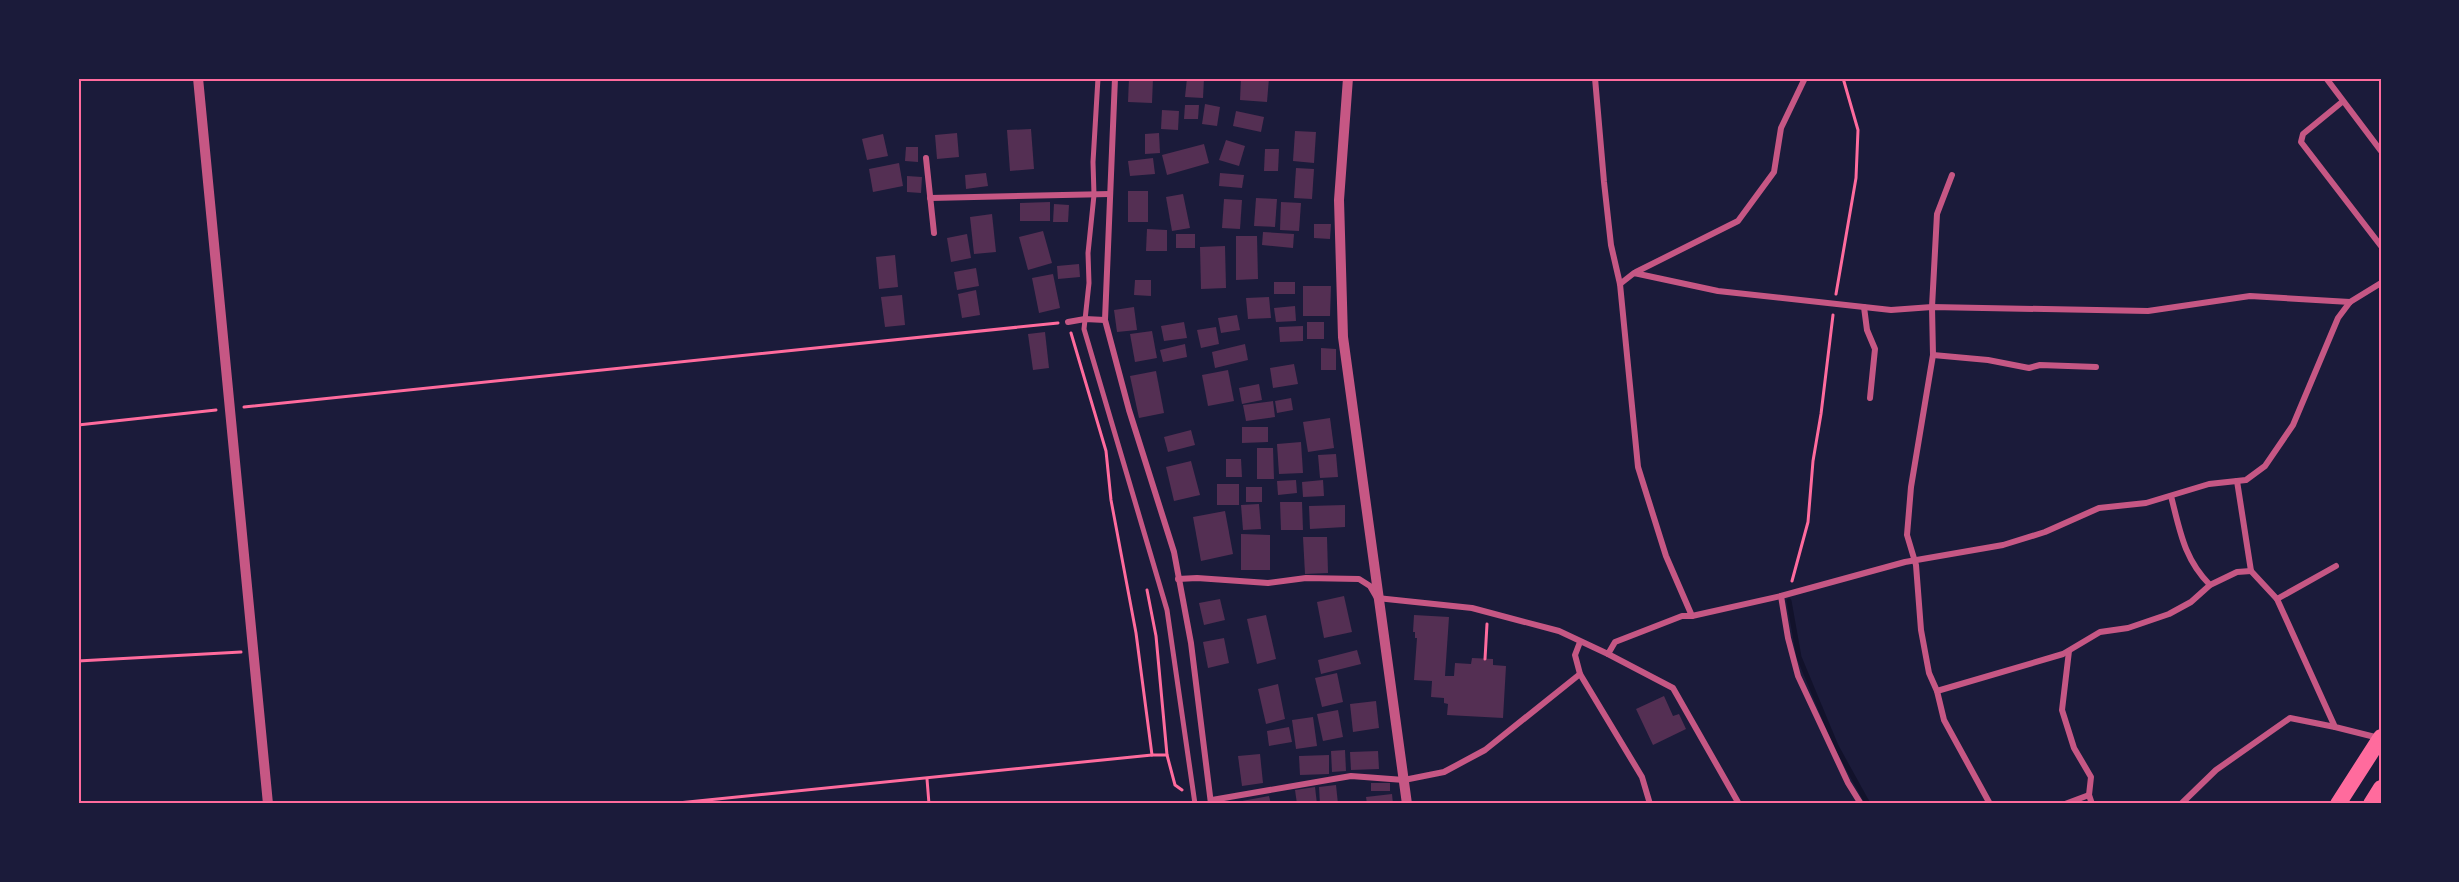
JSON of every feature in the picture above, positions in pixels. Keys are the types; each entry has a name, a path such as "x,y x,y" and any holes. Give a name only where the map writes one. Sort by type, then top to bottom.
{"highway":[{"path":"2338,804 2380,738"},
{"path":"2371,804 2381,789"}],"street":[{"path":"198,78 268,804"},
{"path":"1098,78 1093,162 1094,195 1084,329 1167,610 1195,804"},
{"path":"1115,78 1105,320 1129,410 1174,552 1191,643 1211,802 1351,776 1404,780 1444,772 1485,750 1580,674"},
{"path":"1348,78 1339,200 1343,337 1407,804"},
{"path":"1594,78 1610,235 1620,285 1638,467 1666,556 1692,616"},
{"path":"1620,285 1634,273 1738,221 1774,172 1781,128 1805,78"},
{"path":"2325,78 2381,152"},
{"path":"2342,102 2302,134 2301,142 2381,246"},
{"path":"926,158 934,233"},
{"path":"1952,175 1937,214 1932,307 1934,356 1911,487 1907,535 1914,561 1921,630 1929,673 1937,691 1944,720 1990,804"},
{"path":"930,198 1110,194"},
{"path":"1634,273 1718,291 1891,310 1932,307 2148,311 2250,296 2350,302"},
{"path":"1608,654 1616,642 1682,616 1692,616 1785,595 1914,561 2003,545 2045,532 2099,508 2146,503 2209,484 2246,480 2265,466 2293,425 2338,318 2350,302 2381,283"},
{"path":"1864,307 1867,330 1875,349 1870,399"},
{"path":"1068,322 1085,319 1105,320"},
{"path":"1934,356 1988,360 2029,368 2040,365 2096,367"},
{"path":"2237,481 2251,571 2277,599 2334,727"},
{"path":"2171,496 2184,545 2195,571 2210,585"},
{"path":"2277,599 2336,566"},
{"path":"1937,691 2069,651 2100,632 2128,628 2169,614 2191,602 2210,585 2237,572 2251,571"},
{"path":"1178,579 1197,578 1268,583 1306,578 1359,579 1370,586 1377,598"},
{"path":"1785,595 1788,638 1798,676 1848,783 1861,804"},
{"path":"1377,598 1472,608 1559,631 1673,688 1739,804"},
{"path":"1580,642 1575,655 1580,674 1642,777 1650,804"},
{"path":"2069,651 2062,710 2074,748 2091,777 2089,795 2092,804"},
{"path":"2181,804 2216,770 2290,718 2380,738"},
{"path":"2065,804 2089,795"}],"path":[{"path":"1785,595 1808,522 1813,462 1834,303 1856,178 1858,130 1843,78"},
{"path":"78,425 1068,322 1106,451 1111,500 1136,633 1152,755"},
{"path":"1145,579 1156,636 1167,755 1175,785"},
{"path":"1485,659 1487,613"},
{"path":"78,661 253,651"},
{"path":"668,804 1167,755"},
{"path":"927,779 929,804"}],"building":[{"path":"1129,78 1153,78 1152,103 1128,102"},
{"path":"1187,78 1204,78 1203,98 1185,97"},
{"path":"1241,78 1269,78 1267,102 1240,100"},
{"path":"1205,104 1220,107 1217,126 1202,124"},
{"path":"1185,105 1199,105 1198,119 1184,119"},
{"path":"1162,110 1179,111 1178,130 1161,129"},
{"path":"1236,111 1264,117 1261,132 1233,126"},
{"path":"1031,129 1034,169 1010,171 1007,130"},
{"path":"1295,131 1316,132 1314,163 1293,161"},
{"path":"957,133 959,157 937,159 935,135"},
{"path":"1159,133 1160,153 1145,154 1145,134"},
{"path":"883,134 888,156 867,160 862,139"},
{"path":"1226,140 1245,146 1239,166 1219,160"},
{"path":"1204,144 1209,163 1167,175 1162,155"},
{"path":"906,147 918,147 918,162 905,161"},
{"path":"1265,149 1279,149 1278,171 1264,171"},
{"path":"1153,158 1155,174 1130,176 1128,161"},
{"path":"899,163 903,186 873,192 869,169"},
{"path":"1296,168 1314,169 1312,199 1294,198"},
{"path":"986,173 988,186 966,189 965,175"},
{"path":"1220,173 1244,175 1242,188 1219,186"},
{"path":"907,176 922,177 921,193 907,192"},
{"path":"1128,191 1148,191 1148,222 1128,222"},
{"path":"1183,194 1190,228 1172,231 1166,197"},
{"path":"1256,198 1277,199 1275,227 1254,226"},
{"path":"1224,199 1242,200 1240,229 1222,228"},
{"path":"1050,202 1050,221 1020,221 1020,203"},
{"path":"1281,202 1301,203 1299,231 1280,230"},
{"path":"1054,204 1069,205 1068,222 1053,222"},
{"path":"992,214 996,252 974,254 970,217"},
{"path":"1314,224 1331,224 1330,239 1314,238"},
{"path":"1147,229 1167,230 1167,251 1146,251"},
{"path":"1043,231 1052,263 1028,270 1019,237"},
{"path":"1263,232 1294,234 1293,248 1262,245"},
{"path":"967,234 971,258 951,262 947,238"},
{"path":"1176,234 1195,234 1195,248 1176,248"},
{"path":"1236,236 1257,236 1258,279 1236,280"},
{"path":"1225,246 1226,288 1201,289 1200,247"},
{"path":"895,255 898,287 879,289 876,257"},
{"path":"1079,264 1080,277 1058,279 1057,266"},
{"path":"976,268 979,286 957,290 954,272"},
{"path":"1053,274 1060,308 1039,313 1032,278"},
{"path":"1135,280 1151,280 1151,296 1134,295"},
{"path":"1274,282 1295,282 1295,294 1274,294"},
{"path":"1303,286 1331,286 1330,316 1303,316"},
{"path":"976,290 980,315 962,318 958,294"},
{"path":"902,295 905,325 885,327 881,297"},
{"path":"1269,297 1271,318 1248,319 1246,298"},
{"path":"1295,306 1296,321 1276,322 1274,308"},
{"path":"1134,307 1137,330 1117,332 1114,310"},
{"path":"1237,315 1240,330 1221,333 1218,318"},
{"path":"1184,322 1187,338 1164,341 1161,326"},
{"path":"1307,322 1324,322 1324,339 1307,339"},
{"path":"1303,326 1303,341 1280,342 1279,327"},
{"path":"1216,327 1219,344 1201,348 1197,330"},
{"path":"1152,331 1157,358 1135,362 1130,334"},
{"path":"1045,332 1049,368 1033,370 1028,334"},
{"path":"1185,344 1187,357 1163,362 1160,350"},
{"path":"1245,344 1248,360 1215,368 1212,352"},
{"path":"1321,348 1336,349 1336,370 1321,370"},
{"path":"1294,364 1298,384 1273,388 1270,368"},
{"path":"1228,370 1234,401 1208,406 1202,375"},
{"path":"1156,371 1164,413 1139,418 1130,376"},
{"path":"1259,384 1262,400 1242,404 1239,388"},
{"path":"1291,398 1293,410 1277,413 1275,401"},
{"path":"1273,401 1275,417 1246,421 1243,405"},
{"path":"1330,418 1334,448 1308,452 1303,422"},
{"path":"1242,427 1268,427 1268,442 1242,443"},
{"path":"1191,430 1195,445 1168,452 1164,437"},
{"path":"1301,442 1303,473 1279,474 1277,444"},
{"path":"1257,448 1273,448 1274,479 1257,479"},
{"path":"1336,454 1338,477 1320,478 1318,455"},
{"path":"1226,459 1241,459 1242,477 1226,477"},
{"path":"1191,461 1200,495 1174,501 1166,467"},
{"path":"1296,480 1297,493 1278,495 1277,481"},
{"path":"1323,480 1324,496 1303,497 1302,482"},
{"path":"1217,484 1239,484 1239,505 1217,505"},
{"path":"1246,487 1262,487 1262,502 1246,502"},
{"path":"1280,502 1302,502 1303,530 1281,530"},
{"path":"1259,504 1261,529 1243,530 1241,505"},
{"path":"1345,505 1345,527 1310,529 1309,506"},
{"path":"1225,511 1233,554 1201,561 1193,517"},
{"path":"1241,534 1270,535 1270,570 1241,570"},
{"path":"1303,537 1327,537 1328,573 1305,574"},
{"path":"1344,596 1352,632 1324,638 1317,602"},
{"path":"1220,599 1225,620 1204,625 1199,603"},
{"path":"1266,615 1276,659 1257,664 1247,619"},
{"path":"1414,615 1449,617 1445,676 1454,676 1455,663 1471,664 1472,658 1493,659 1493,665 1506,666 1503,718 1447,715 1448,704 1444,703 1444,698 1431,697 1432,681 1414,680 1417,638 1413,632"},
{"path":"1224,638 1229,663 1208,668 1203,642"},
{"path":"1357,650 1361,664 1321,674 1318,660"},
{"path":"1337,673 1343,702 1322,707 1315,678"},
{"path":"1278,684 1285,719 1266,724 1258,689"},
{"path":"1664,696 1673,716 1679,714 1686,729 1653,745 1636,709"},
{"path":"1376,701 1379,728 1353,732 1350,704"},
{"path":"1338,710 1343,737 1323,741 1317,714"},
{"path":"1313,717 1317,746 1296,749 1292,720"},
{"path":"1289,727 1292,742 1269,746 1267,731"},
{"path":"1345,750 1346,771 1332,772 1331,751"},
{"path":"1378,751 1379,769 1351,770 1350,752"},
{"path":"1260,754 1263,783 1242,786 1238,756"},
{"path":"1329,755 1329,774 1300,775 1299,756"},
{"path":"1371,783 1390,783 1390,791 1371,791"},
{"path":"1336,785 1338,804 1320,804 1319,787"},
{"path":"1315,787 1317,804 1297,804 1295,790"},
{"path":"1392,794 1393,804 1367,804 1366,797"},
{"path":"1269,796 1271,804 1243,804 1242,801"}],"waterway":[{"path":"1789,601 1799,657 1836,746 1868,804"}]}
